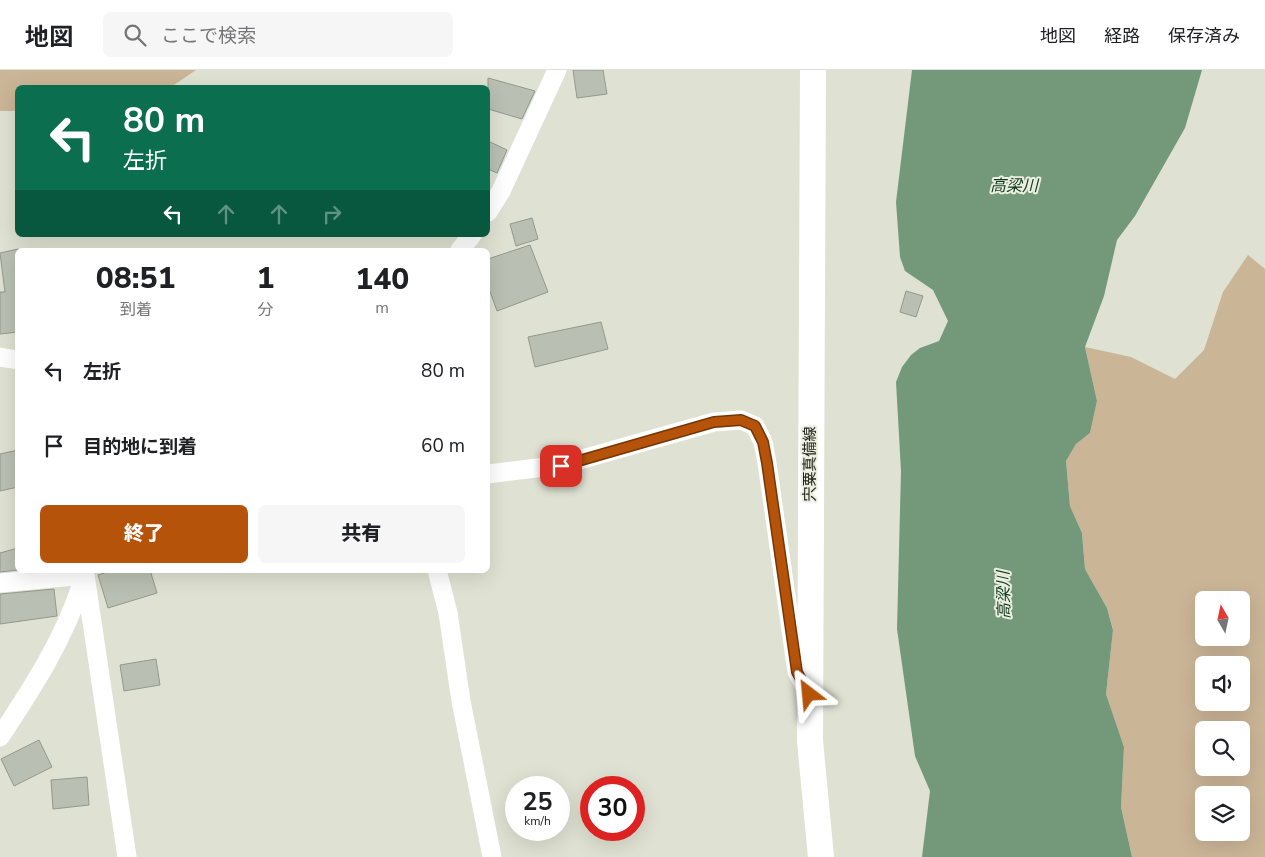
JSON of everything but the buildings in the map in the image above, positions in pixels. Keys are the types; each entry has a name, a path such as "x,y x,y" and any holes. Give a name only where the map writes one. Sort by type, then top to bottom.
{"main road":[{"name":"宍粟真備線","path":"813,70 809,694 810,741 821,857"}],"street":[{"path":"490,209 501,191 557,70"},
{"path":"800,70 812,112"},
{"path":"462,248 470,237"},
{"path":"0,357 15,360"},
{"path":"490,474 561,466 714,422 741,420 755,426 763,442 767,463 797,672 809,694"},
{"path":"0,583 76,573"},
{"path":"0,737 32,689 67,626 84,573"},
{"path":"84,573 127,857"},
{"path":"438,573 448,613 461,701 492,857"}],"shaded area":[{"path":"0,70 196,70 174,85 15,85 15,111 0,111"},
{"path":"1248,255 1265,269 1265,857 1132,857 1121,807 1124,747 1106,694 1113,629 1107,608 1085,569 1082,533 1070,506 1066,461 1076,444 1090,433 1097,401 1085,347 1131,357 1175,379 1204,350 1223,292"}],"water":[{"name":"高梁川","path":"912,70 1202,70 1185,128 1135,216 1117,240 1104,296 1085,347 1097,401 1090,433 1076,444 1066,461 1070,506 1082,533 1085,569 1107,608 1113,630 1106,694 1124,747 1121,807 1132,857 922,857 930,791 915,756 897,629 901,471 896,382 902,367 911,355 920,348 939,341 948,321 933,290 905,271 900,257 896,202"}],"route":[{"path":"561,466 714,422 741,420 755,426 763,442 767,463 797,672 809,694"}]}
